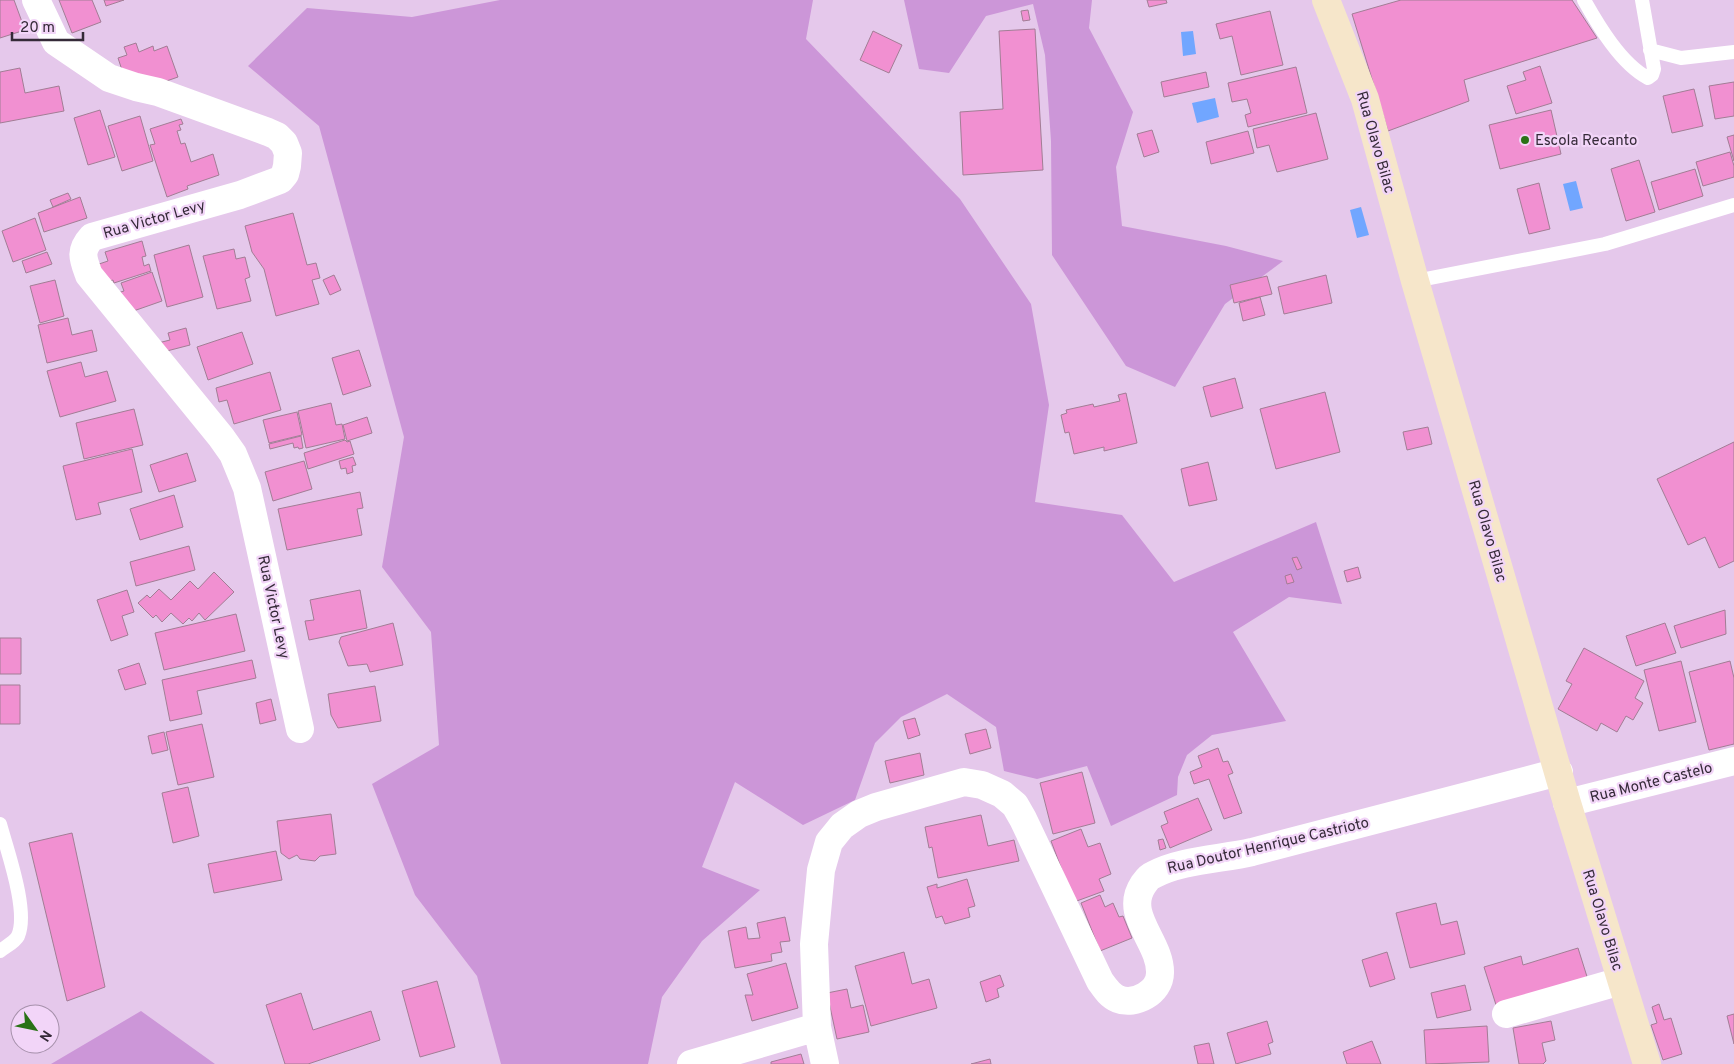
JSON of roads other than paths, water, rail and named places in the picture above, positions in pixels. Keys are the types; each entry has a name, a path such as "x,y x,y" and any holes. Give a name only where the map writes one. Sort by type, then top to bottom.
{"main road":[{"name":"Rua Olavo Bilac","path":"1326,0 1365,99 1415,281 1568,803 1647,1064"}],"street":[{"name":"Rua Victor Levy","path":"36,0 56,42 109,78 158,92 268,132 277,136 284,143 288,153 285,174 280,180 240,195 92,237 82,251 89,275 221,436 233,454 247,488 300,728"},
{"name":"Rua Monte Castelo","path":"1568,803 1734,761"},
{"name":"Rua Doutor Henrique Castrioto","path":"826,1064 817,1027 814,944 821,870 829,842 842,826 858,814 964,782 982,785 1002,794 1015,805 1023,819 1100,981 1109,994 1120,1000 1135,1000 1154,991 1160,974 1156,954 1136,909 1138,893 1148,877 1172,867 1236,856 1559,772"},
{"path":"1506,1014 1621,981"},
{"path":"691,1064 817,1027"}],"lane":[{"path":"1584,0 1610,41 1634,69 1648,78 1654,69 1642,0"},
{"path":"1650,50 1681,58 1734,52"},
{"path":"1415,281 1605,244 1734,205"},
{"path":"0,824 17,889 21,923 17,938 0,951"}],"water":[{"path":"1193,31 1196,54 1183,56 1181,32"},
{"path":"1215,98 1219,117 1197,123 1192,103"},
{"path":"1576,181 1583,208 1570,211 1563,184"},
{"path":"1361,207 1369,235 1357,238 1350,210"}],"place":[{"name":"Escola Recanto","path":"1525,140"}]}
